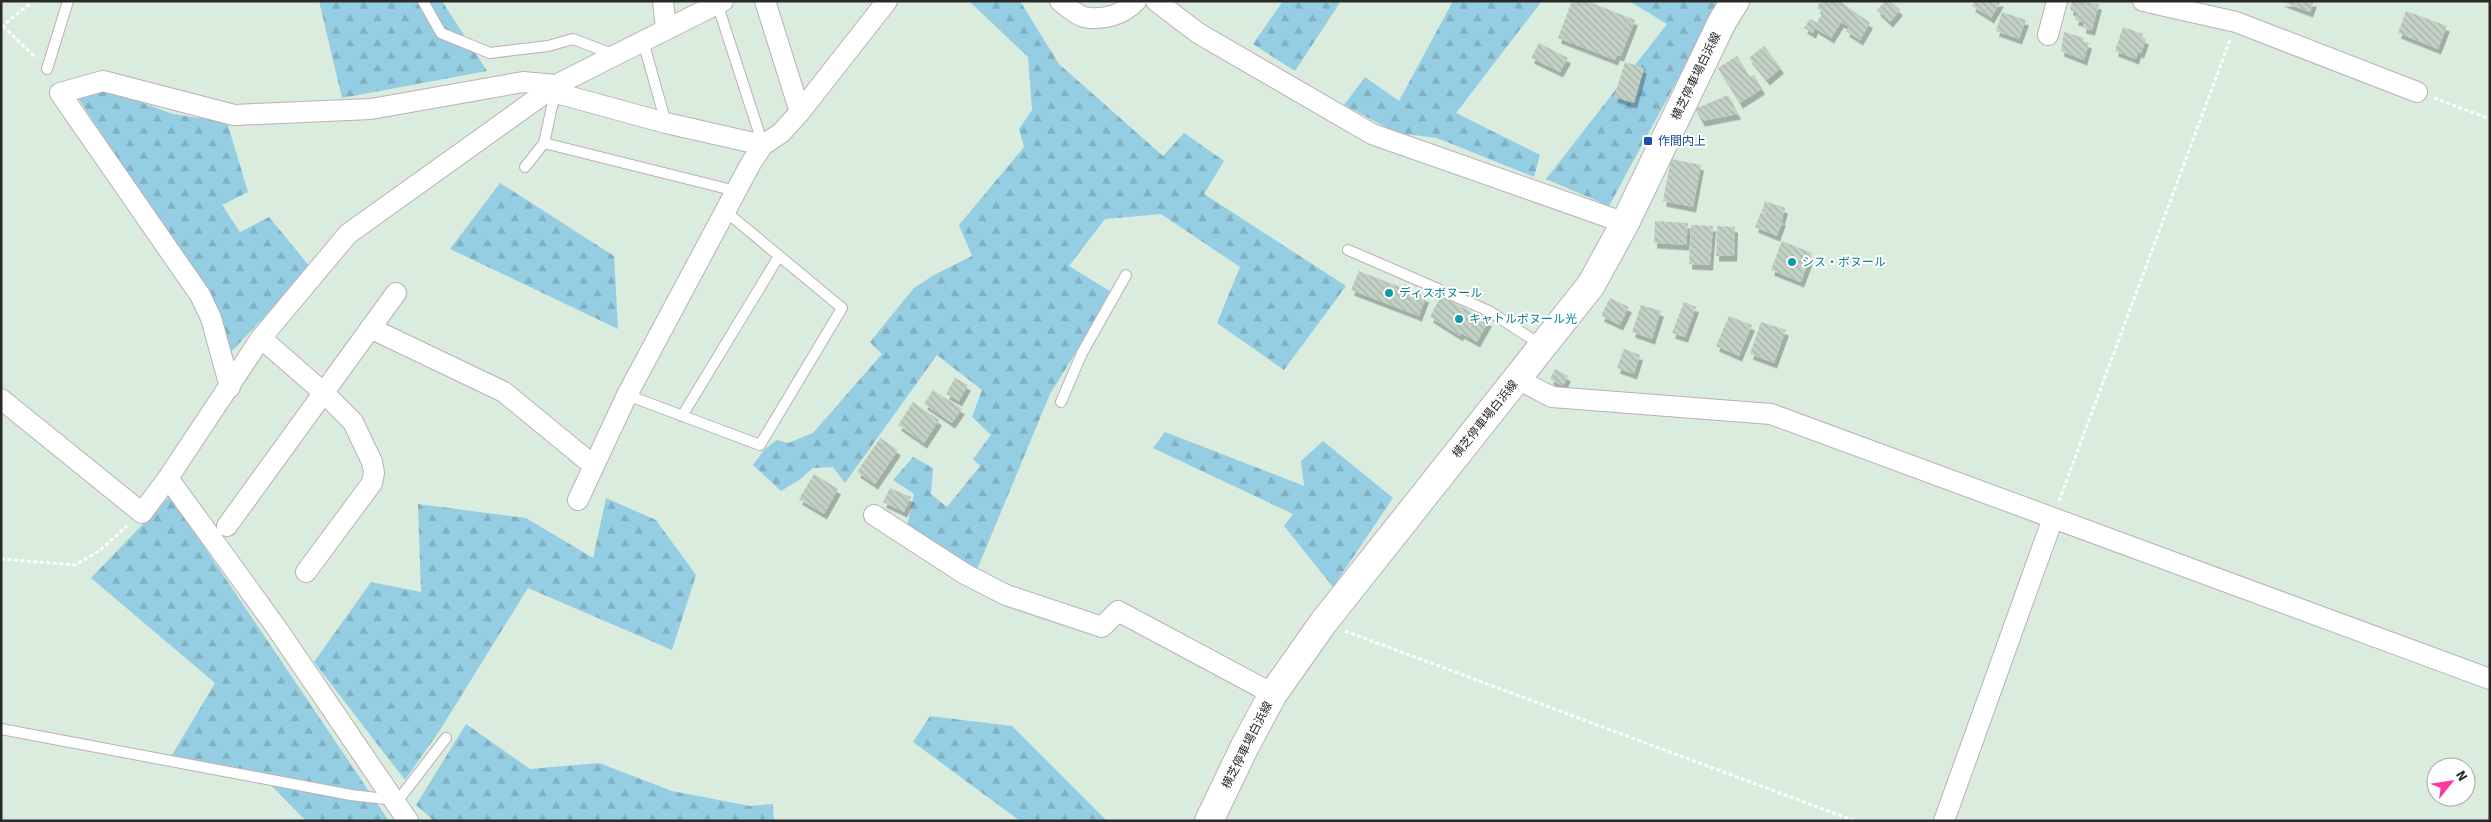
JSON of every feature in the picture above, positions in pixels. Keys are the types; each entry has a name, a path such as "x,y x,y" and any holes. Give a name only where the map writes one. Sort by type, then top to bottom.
{"main road":[{"name":"横芝停車場白浜線","path":"1209,821 1245,746 1274,694 1323,623 1591,285 1625,223 1722,22 1735,1"}],"street":[{"path":"663,1 666,29"},
{"path":"765,1 800,112"},
{"path":"578,500 627,394 763,144 781,133 800,112 887,1"},
{"path":"1060,1 1082,17 1097,18 1116,15 1136,1"},
{"path":"1156,1 1198,33 1372,134 1625,223"},
{"path":"2048,35 2058,1"},
{"path":"2143,1 2236,22 2417,92"},
{"path":"1,399 142,513 230,387 261,338 348,234 553,90 616,55 720,2"},
{"path":"230,387 211,318 200,295 60,93 103,81 234,115 371,109 523,82 666,123 763,144"},
{"path":"227,526 396,293"},
{"path":"370,328 504,392 594,466"},
{"path":"261,338 324,393 353,422 372,462 374,473 372,483 306,572"},
{"path":"1517,379 1552,397 1771,414 2490,679"},
{"path":"168,478 276,627 399,811"},
{"path":"874,516 964,574 1006,596 1102,627 1118,611 1274,694"},
{"path":"1944,821 2053,518"}],"lane":[{"path":"47,69 68,1"},
{"path":"422,1 442,34 490,53 548,46 574,39 616,55"},
{"path":"720,2 763,144"},
{"path":"643,41 666,123"},
{"path":"525,167 544,143 553,90"},
{"path":"544,143 736,191"},
{"path":"627,394 760,445 842,308 725,211"},
{"path":"1348,250 1489,311 1543,346"},
{"path":"682,416 779,256"},
{"path":"1061,402 1082,353 1126,275"},
{"path":"1,729 350,795 399,811 446,738"}],"path":[{"path":"1,27 33,1"},
{"path":"2053,518 2236,22"},
{"path":"2417,92 2490,119"},
{"path":"1,559 75,565 99,551 142,513"},
{"path":"1323,623 1855,821"}],"green space":[{"path":"319,1 442,1 487,71 342,98"},
{"path":"969,1 1020,1 1059,64 1163,156 1184,133 1224,161 1204,194 1346,286 1284,370 1217,323 1240,267 1161,214 1105,219 1069,266 1113,293 1050,394 976,572 906,531 914,494 893,480 913,457 933,468 931,494 947,507 980,466 973,459 991,435 972,417 982,390 937,355 845,483 833,467 813,468 799,480 781,491 753,465 765,449 777,440 788,443 813,433 882,354 870,342 914,288 934,275 972,256 959,225 1024,147 1019,129 1032,110 1028,57"},
{"path":"1283,1 1341,1 1295,71 1253,44"},
{"path":"1453,1 1542,1 1456,113 1540,155 1534,177 1437,138 1397,133 1344,105 1365,77 1399,101"},
{"path":"1629,1 1720,1 1609,206 1546,179 1667,24"},
{"path":"108,90 173,114 227,122 248,192 222,205 240,232 269,217 311,268 230,353 198,282 78,98"},
{"path":"500,183 614,256 618,329 450,249"},
{"path":"1165,432 1304,486 1301,461 1323,441 1393,498 1333,587 1284,526 1293,514 1153,448"},
{"path":"170,496 389,821 306,821 263,777 172,755 215,683 91,578"},
{"path":"606,498 656,520 696,575 672,650 528,588 440,730 405,780 314,662 371,582 421,592 418,504 526,518 593,558"},
{"path":"930,716 1012,726 1107,821 1020,821 913,742"},
{"path":"466,724 530,769 599,763 672,791 750,806 773,804 774,821 434,821 416,805"}],"building":[{"path":"1572,1 1587,1 1635,20 1621,56 1617,55 1615,60 1558,38"},
{"path":"1821,1 1840,1 1870,23 1860,40 1846,31 1849,27 1841,22 1831,38 1815,28 1813,33 1804,28 1810,19 1817,23 1823,12 1817,8"},
{"path":"1885,1 1890,1 1900,10 1890,22 1877,10"},
{"path":"1975,1 2001,1 1991,18 1972,6"},
{"path":"2072,1 2099,4 2092,30 2083,28 2084,22 2075,20 2077,12 2070,10"},
{"path":"2281,1 2314,1 2310,12"},
{"path":"2406,11 2447,26 2438,49 2398,33"},
{"path":"2002,12 2026,20 2019,39 1996,31"},
{"path":"2123,27 2143,34 2142,37 2146,39 2141,53 2138,52 2136,59 2115,51"},
{"path":"2064,32 2084,38 2083,41 2089,43 2084,60 2061,51"},
{"path":"1539,43 1568,58 1560,72 1531,58"},
{"path":"1764,46 1781,68 1767,80 1749,58"},
{"path":"1737,56 1750,77 1754,75 1762,89 1740,103 1718,68"},
{"path":"1625,62 1644,68 1634,103 1614,97"},
{"path":"1728,95 1738,114 1702,121 1695,109"},
{"path":"1671,159 1701,165 1693,207 1663,201"},
{"path":"1765,201 1785,208 1782,219 1762,211"},
{"path":"1761,212 1783,220 1777,236 1755,227"},
{"path":"1655,221 1688,223 1686,245 1654,243"},
{"path":"1691,225 1713,226 1710,265 1689,264"},
{"path":"1717,226 1735,227 1734,256 1716,256"},
{"name":"シス・ボヌール","path":"1782,241 1812,253 1801,282 1771,270"},
{"name":"ディスボヌール","path":"1359,271 1426,297 1419,316 1351,290"},
{"name":"キャトルボヌール光","path":"1441,296 1489,321 1477,342 1461,333 1460,336 1430,317"},
{"path":"1610,298 1629,307 1620,325 1601,316"},
{"path":"1684,302 1696,307 1685,337 1672,333"},
{"path":"1641,305 1661,311 1652,339 1632,332"},
{"path":"1729,316 1752,325 1739,356 1716,346"},
{"path":"1761,322 1786,330 1774,363 1750,354"},
{"path":"1624,349 1640,355 1634,374 1617,368"},
{"path":"1555,369 1568,376 1563,386 1550,379"},
{"path":"955,378 968,385 959,401 946,394"},
{"path":"933,390 962,409 952,423 924,404"},
{"path":"913,402 939,420 924,443 898,425"},
{"path":"880,438 898,450 875,484 857,472"},
{"path":"814,474 838,489 824,514 799,499"},
{"path":"890,488 911,497 904,512 883,502"}],"place":[{"name":"作間内上","path":"1648,141"},
{"name":"シス・ボヌール","path":"1792,262"},
{"name":"ディスボヌール","path":"1389,293"},
{"name":"キャトルボヌール光","path":"1459,319"}]}
